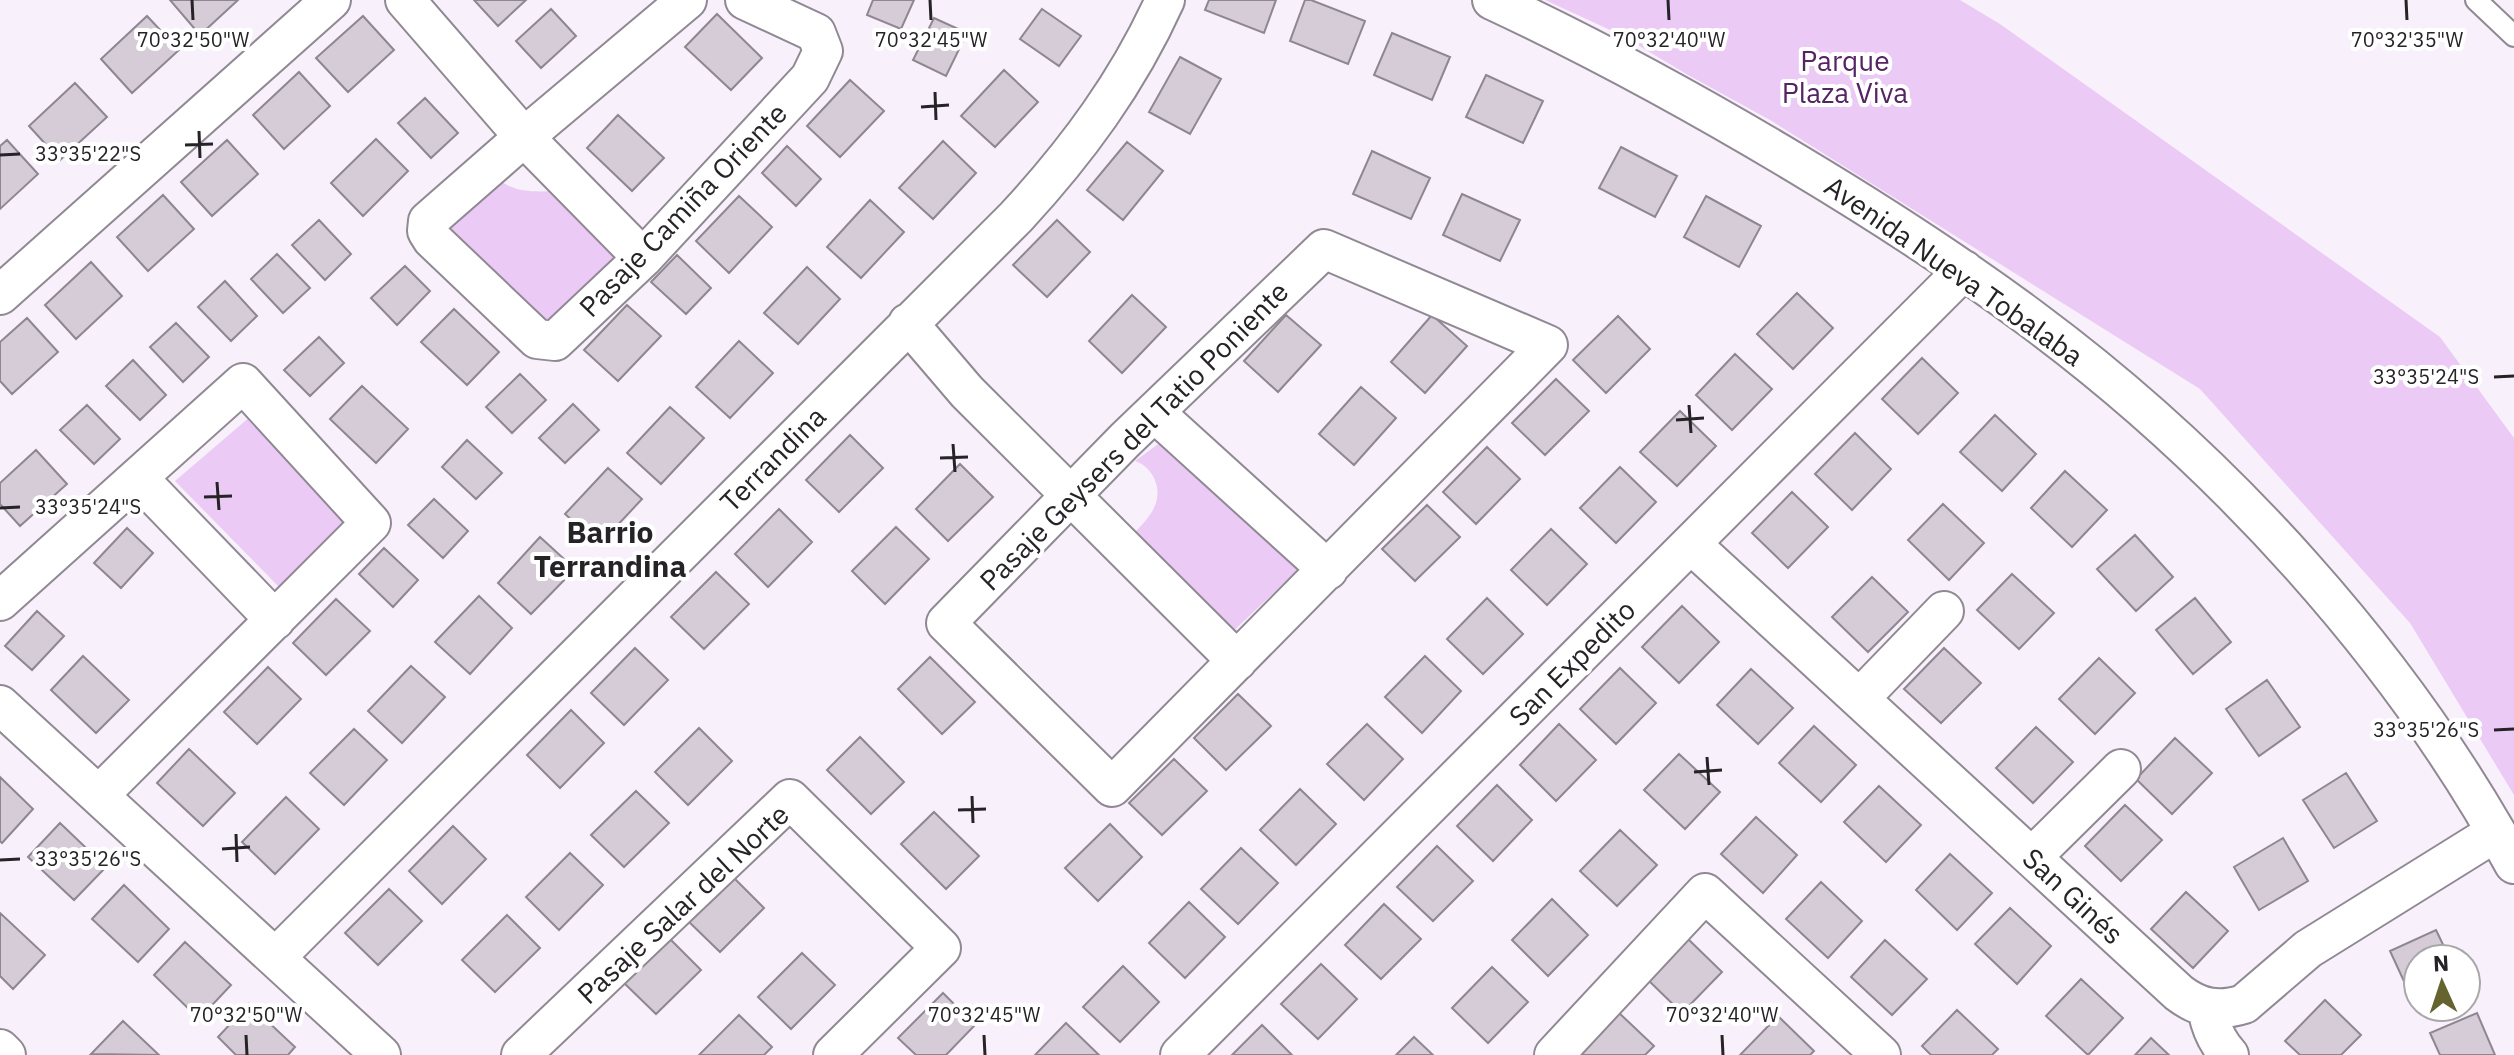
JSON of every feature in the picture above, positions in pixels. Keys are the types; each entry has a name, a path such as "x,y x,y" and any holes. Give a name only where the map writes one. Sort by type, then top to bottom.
{"street":[{"path":"0,295 331,0"},
{"path":"405,0 524,137 643,258"},
{"path":"524,137 687,0"},
{"name":"Pasaje Camiña Oriente","path":"524,137 428,221 427,231 537,339 555,341 643,258 810,78 823,51 816,33 745,0"},
{"name":"Terrandina","path":"276,957 1016,217 1070,156 1133,66 1165,0"},
{"name":"Avenida Nueva Tobalaba","path":"1492,0 1734,126 1850,196 1964,270 2101,373 2166,430 2248,510 2344,618 2450,758 2505,848"},
{"name":"Pasaje Geysers del Tatio Poniente","path":"1237,661 1112,787 946,623 1154,412 1324,249 1548,345 1328,570"},
{"name":"San Expedito","path":"1180,1055 1964,270"},
{"path":"908,323 967,392 1237,661 1328,570 1154,412"},
{"path":"0,601 243,383 371,523 99,795"},
{"path":"138,478 275,620"},
{"name":"San Ginés","path":"1691,544 2179,993 2207,1008"},
{"path":"1860,698 1944,611"},
{"path":"0,705 369,1043"},
{"path":"2032,857 2121,769"},
{"name":"Pasaje Salar del Norte","path":"521,1055 790,799 941,948 833,1055"},
{"path":"2229,1055 2209,1024 2207,1008 2244,1004 2308,949 2505,848"},
{"path":"1554,1055 1705,893 1881,1055"},
{"path":"0,1049 6,1055"}],"lane":[{"path":"2476,0 2514,36"}],"green space":[{"name":"Parque Plaza Viva","path":"1545,0 1960,0 2000,24 2440,337 2514,438 2514,795 2410,623 2200,389 1770,120 1621,35"},
{"path":"493,175 515,188 556,191 619,255 539,333 437,230"},
{"path":"251,416 351,519 281,589 175,481"},
{"path":"1161,442 1301,567 1226,638 1128,539 1152,512 1157,496 1157,487 1149,470 1135,461"}],"building":[{"path":"170,0 238,0 200,35"},
{"path":"474,0 526,0 498,26"},
{"path":"873,0 914,0 901,29 867,15"},
{"path":"1209,0 1276,0 1264,33 1205,10"},
{"path":"1305,0 1365,21 1348,64 1290,41"},
{"path":"551,9 576,36 541,68 516,41"},
{"path":"1042,9 1081,36 1059,66 1020,39"},
{"path":"717,14 762,58 731,90 685,47"},
{"path":"147,16 179,50 132,93 101,59"},
{"path":"363,16 394,50 348,92 316,58"},
{"path":"934,18 967,33 946,76 913,60"},
{"path":"1392,33 1450,57 1432,100 1374,75"},
{"path":"1180,57 1221,79 1190,134 1149,112"},
{"path":"1004,70 1038,102 995,147 961,116"},
{"path":"299,72 330,106 284,149 253,115"},
{"path":"1486,75 1543,101 1523,143 1466,117"},
{"path":"850,80 884,111 840,157 807,126"},
{"path":"75,83 107,117 60,160 29,126"},
{"path":"425,98 458,133 431,158 398,123"},
{"path":"618,115 664,158 632,191 587,148"},
{"path":"376,139 408,171 363,216 331,183"},
{"path":"7,140 38,174 0,209 0,146"},
{"path":"227,140 258,174 212,216 181,182"},
{"path":"943,141 976,173 933,219 899,188"},
{"path":"1127,142 1163,171 1123,220 1087,190"},
{"path":"787,146 821,179 796,206 762,173"},
{"path":"1621,147 1677,176 1655,217 1599,188"},
{"path":"1372,151 1430,178 1411,219 1353,194"},
{"path":"1462,194 1520,220 1500,261 1443,235"},
{"path":"163,195 194,229 148,271 117,237"},
{"path":"739,196 772,227 729,273 696,241"},
{"path":"1706,196 1761,226 1739,267 1684,237"},
{"path":"870,200 904,232 861,278 827,247"},
{"path":"319,220 351,254 325,280 292,245"},
{"path":"1057,220 1090,252 1047,297 1013,265"},
{"path":"277,254 310,288 283,313 251,279"},
{"path":"677,255 711,288 686,314 651,282"},
{"path":"91,262 122,296 76,339 45,305"},
{"path":"405,266 430,291 397,325 371,298"},
{"path":"807,267 840,299 798,344 764,313"},
{"path":"225,281 257,316 231,341 198,307"},
{"path":"1797,293 1833,328 1793,369 1757,334"},
{"path":"1132,295 1166,327 1122,373 1089,341"},
{"path":"627,305 661,336 618,381 584,350"},
{"path":"454,309 499,352 467,385 421,342"},
{"path":"1286,315 1321,345 1278,392 1244,361"},
{"path":"1432,315 1467,346 1425,393 1391,362"},
{"path":"1618,316 1650,349 1606,393 1573,360"},
{"path":"27,318 58,352 12,394 0,381 0,342"},
{"path":"176,323 209,357 183,382 150,347"},
{"path":"319,337 344,363 310,396 284,370"},
{"path":"739,341 773,373 730,418 696,387"},
{"path":"1735,354 1772,389 1732,430 1696,395"},
{"path":"1922,358 1958,393 1918,434 1882,399"},
{"path":"133,360 166,395 140,420 106,386"},
{"path":"520,374 546,400 512,433 486,407"},
{"path":"1556,379 1589,411 1545,455 1512,423"},
{"path":"362,386 408,429 376,463 330,419"},
{"path":"1361,387 1396,418 1354,465 1319,434"},
{"path":"573,404 599,430 565,463 539,438"},
{"path":"87,405 120,439 94,464 60,430"},
{"path":"670,407 704,438 661,484 627,453"},
{"path":"1680,411 1716,446 1677,486 1640,452"},
{"path":"1995,415 2036,454 2002,491 1960,452"},
{"path":"1855,433 1891,469 1852,510 1815,474"},
{"path":"850,435 883,468 839,512 806,480"},
{"path":"467,440 502,473 476,499 442,467"},
{"path":"1487,447 1520,479 1476,524 1443,492"},
{"path":"36,450 67,484 20,526 0,504 0,483"},
{"path":"960,464 993,497 948,541 916,509"},
{"path":"1620,467 1656,502 1616,543 1580,508"},
{"path":"608,468 642,499 599,545 565,514"},
{"path":"2065,471 2107,510 2072,547 2031,508"},
{"path":"1792,492 1828,527 1788,568 1752,533"},
{"path":"434,499 468,531 443,558 408,525"},
{"path":"1943,504 1984,543 1949,580 1908,540"},
{"path":"1427,505 1460,537 1415,581 1382,549"},
{"path":"779,509 812,542 768,587 735,554"},
{"path":"896,527 929,559 885,604 852,571"},
{"path":"127,528 153,553 121,588 94,563"},
{"path":"1551,529 1587,564 1547,605 1511,570"},
{"path":"2135,535 2173,577 2136,611 2097,569"},
{"path":"540,537 575,569 531,614 498,583"},
{"path":"384,548 418,580 393,607 359,574"},
{"path":"716,572 749,604 704,649 671,617"},
{"path":"2012,574 2054,613 2019,649 1977,610"},
{"path":"1872,577 1908,612 1868,652 1832,617"},
{"path":"479,596 512,628 470,674 435,642"},
{"path":"1487,598 1523,634 1483,674 1447,639"},
{"path":"2195,598 2231,642 2193,674 2156,630"},
{"path":"336,599 370,631 326,675 293,643"},
{"path":"1682,606 1719,642 1679,683 1642,647"},
{"path":"37,611 64,636 32,670 5,646"},
{"path":"635,648 668,680 624,725 591,693"},
{"path":"1944,648 1981,683 1941,723 1904,689"},
{"path":"83,656 129,700 96,733 51,690"},
{"path":"1425,656 1461,691 1422,733 1385,697"},
{"path":"930,657 975,702 942,734 898,689"},
{"path":"2099,658 2135,693 2095,734 2059,699"},
{"path":"411,666 445,697 402,743 368,711"},
{"path":"268,667 301,699 257,744 224,712"},
{"path":"1620,668 1656,703 1616,744 1580,709"},
{"path":"1751,669 1793,708 1758,744 1717,705"},
{"path":"2267,680 2300,727 2259,756 2226,709"},
{"path":"1238,694 1271,726 1226,770 1194,738"},
{"path":"571,710 604,743 560,788 527,755"},
{"path":"1367,724 1403,759 1364,800 1327,764"},
{"path":"1559,724 1596,760 1556,801 1520,765"},
{"path":"1814,726 1856,765 1821,802 1779,763"},
{"path":"2036,727 2073,762 2033,803 1996,768"},
{"path":"699,728 732,761 688,805 655,772"},
{"path":"354,729 387,760 344,805 310,773"},
{"path":"860,737 904,782 871,814 827,770"},
{"path":"2175,738 2212,773 2172,814 2136,779"},
{"path":"189,749 235,793 203,826 157,783"},
{"path":"1679,754 1720,792 1685,829 1644,790"},
{"path":"1174,759 1207,791 1162,835 1129,803"},
{"path":"2346,773 2377,821 2334,848 2303,800"},
{"path":"0,777 33,809 2,843 0,841"},
{"path":"1497,785 1532,820 1493,861 1457,826"},
{"path":"1879,786 1921,825 1886,862 1844,822"},
{"path":"1300,789 1336,824 1296,865 1260,830"},
{"path":"636,791 669,823 624,867 591,835"},
{"path":"286,797 319,829 275,874 242,842"},
{"path":"2125,805 2162,840 2121,881 2085,846"},
{"path":"934,812 979,856 946,889 901,844"},
{"path":"1756,817 1797,855 1763,893 1721,854"},
{"path":"60,823 106,867 74,900 28,857"},
{"path":"1110,824 1142,857 1098,901 1065,868"},
{"path":"453,826 486,859 442,904 409,871"},
{"path":"1620,830 1657,865 1617,906 1580,871"},
{"path":"2283,838 2308,881 2259,910 2234,867"},
{"path":"1437,846 1473,881 1433,921 1397,887"},
{"path":"1241,848 1278,883 1238,924 1201,889"},
{"path":"570,853 603,885 559,930 526,897"},
{"path":"1950,854 1992,893 1957,930 1916,890"},
{"path":"731,875 764,908 720,952 687,920"},
{"path":"1821,882 1862,921 1828,958 1786,919"},
{"path":"124,885 169,929 138,962 92,919"},
{"path":"389,889 422,921 378,965 345,933"},
{"path":"2186,892 2228,931 2193,968 2151,929"},
{"path":"1552,899 1588,935 1548,976 1512,940"},
{"path":"1189,902 1225,937 1185,978 1149,943"},
{"path":"1384,904 1421,939 1381,979 1345,945"},
{"path":"2010,908 2051,946 2017,984 1975,944"},
{"path":"0,913 45,955 13,989 0,976"},
{"path":"507,915 540,948 495,992 462,960"},
{"path":"2436,930 2442,943 2408,943"},
{"path":"668,937 701,970 656,1014 623,982"},
{"path":"1686,937 1722,972 1682,1013 1646,978"},
{"path":"1885,940 1927,979 1892,1015 1851,977"},
{"path":"185,942 231,985 199,1019 154,975"},
{"path":"2402,946 2402,977 2390,951"},
{"path":"802,953 835,985 791,1029 758,997"},
{"path":"1321,964 1357,999 1318,1039 1281,1004"},
{"path":"1123,966 1159,1002 1120,1042 1083,1007"},
{"path":"1492,967 1528,1002 1488,1043 1452,1008"},
{"path":"2081,979 2123,1018 2088,1055 2046,1016"},
{"path":"943,993 975,1025 946,1055 916,1055 898,1038"},
{"path":"2325,1000 2361,1035 2341,1055 2300,1055 2285,1041"},
{"path":"249,1004 295,1047 288,1055 236,1055 218,1037"},
{"path":"1957,1010 1998,1049 1992,1055 1931,1055 1922,1046"},
{"path":"1617,1011 1654,1046 1645,1055 1581,1055 1578,1052"},
{"path":"739,1015 772,1047 764,1055 699,1055"},
{"path":"1778,1016 1814,1051 1810,1055 1740,1055"},
{"path":"123,1021 159,1055 91,1054"},
{"path":"1066,1023 1099,1055 1035,1055"},
{"path":"2454,1023 2481,1023 2495,1055 2440,1055 2430,1033"},
{"path":"1262,1025 1292,1055 1232,1055"},
{"path":"1414,1037 1433,1055 1396,1055"},
{"path":"2151,1038 2169,1055 2135,1055"}],"district":[{"name":"Barrio Terrandina","path":"610,550"}]}
